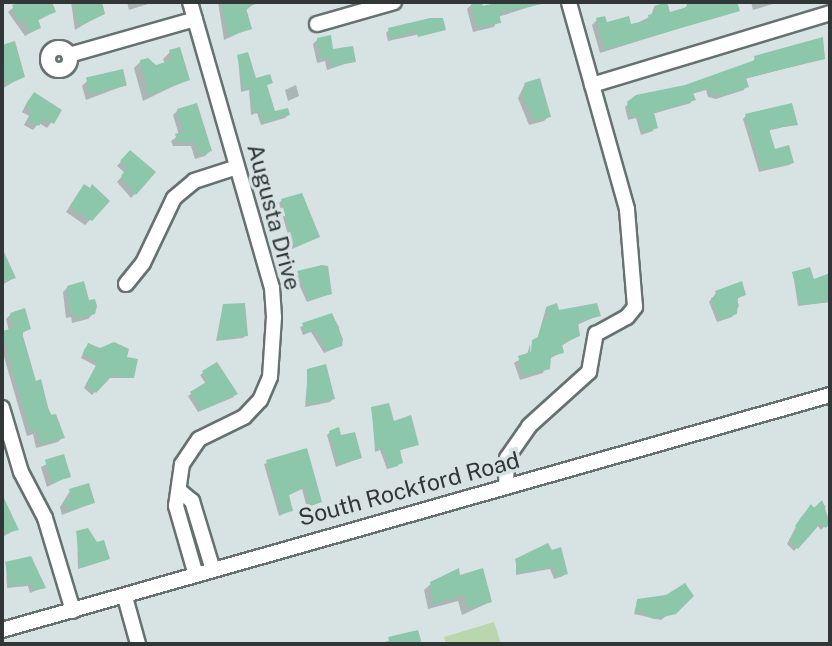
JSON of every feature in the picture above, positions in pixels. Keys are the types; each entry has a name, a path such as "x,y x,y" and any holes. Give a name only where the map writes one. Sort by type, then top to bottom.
{"street":[{"name":"Augusta Drive","path":"190,2 272,288 270,377 260,400 244,417 199,439 182,464 176,506 195,572"},
{"path":"317,24 394,2"},
{"path":"506,486 507,458 529,426 589,372 596,334 635,307 627,209 569,2"},
{"path":"592,85 830,13"},
{"path":"69,55 195,19"},
{"path":"126,284 143,264 174,198 194,181 237,167"},
{"name":"South Rockford Road","path":"2,630 125,597 212,567 830,395"},
{"path":"2,408 21,472 45,518 74,611"},
{"path":"180,491 192,501 212,567"},
{"path":"125,597 138,644"}],"green space":[{"path":"494,622 501,644 446,644 444,637"}],"building":[{"path":"22,2 52,2 56,12 38,19 41,28 30,33 25,20 19,22 12,5"},
{"path":"73,2 102,2 105,14 80,26"},
{"path":"221,2 260,2 246,8 252,29 229,36"},
{"path":"471,2 482,2 483,6 499,2 542,4 499,13 501,23 478,28"},
{"path":"667,2 670,12 687,7 686,2 737,2 740,11 605,50 596,18 605,16 607,22 629,16 631,24 649,20 648,15 656,13 654,6"},
{"path":"430,18 443,18 446,30 418,37 416,31 391,39 388,28"},
{"path":"331,35 333,49 353,46 356,62 332,66 330,57 321,59 317,38"},
{"path":"823,37 825,59 746,78 749,87 719,97 718,93 711,95 709,88 693,93 696,100 654,113 658,128 643,133 639,116 631,118 627,102 636,95 685,85 755,60 754,56"},
{"path":"15,41 25,77 6,85 2,45"},
{"path":"180,47 190,80 150,95 140,60 148,58 156,65 172,60 169,50"},
{"path":"248,52 256,78 270,74 273,83 267,85 275,111 288,108 290,115 263,123 260,111 253,113 251,88 244,90 237,55"},
{"path":"123,69 127,86 90,94 86,78"},
{"path":"540,78 551,117 534,121 522,92 526,91 524,83"},
{"path":"34,92 62,110 54,124 44,118 39,126 28,119 33,111 25,106"},
{"path":"197,103 212,151 200,155 195,142 178,142 175,134 184,131 177,109"},
{"path":"792,103 798,125 769,129 775,149 789,145 794,163 762,169 745,114"},
{"path":"130,150 156,172 136,195 121,176 128,167 120,161"},
{"path":"84,184 90,188 92,184 110,201 92,221 70,206"},
{"path":"302,193 320,237 295,247 281,199"},
{"path":"4,252 16,278 2,282 2,253"},
{"path":"328,266 332,294 310,300 297,271"},
{"path":"810,267 814,279 830,273 830,302 801,305 792,272"},
{"path":"84,281 89,300 95,299 97,306 95,314 77,319 75,313 71,314 67,286"},
{"path":"742,281 746,295 738,298 737,314 720,320 711,298 717,296 715,291"},
{"path":"245,303 248,336 218,339 223,304"},
{"path":"557,303 559,310 597,303 601,316 578,322 580,336 562,344 564,353 551,356 550,369 524,376 518,356 531,352 532,340 538,337 543,320 549,319 546,307"},
{"path":"25,308 31,329 23,332 23,336 36,381 41,379 50,415 56,414 65,438 41,444 38,430 31,432 2,331 14,328 10,313"},
{"path":"332,313 343,339 342,346 327,351 315,330 305,333 302,323"},
{"path":"114,342 129,349 127,357 138,359 134,378 112,376 96,393 86,384 98,362 83,354 88,343 100,348"},
{"path":"217,362 238,394 202,410 190,392 208,381 202,371"},
{"path":"326,364 335,399 307,405 307,369"},
{"path":"389,403 394,421 411,415 419,445 400,450 403,463 390,468 383,448 378,450 375,442 371,407"},
{"path":"339,427 341,435 355,432 362,458 339,465 329,431"},
{"path":"307,448 322,502 310,506 305,487 289,495 293,511 282,514 266,460"},
{"path":"64,454 71,477 52,483 45,460"},
{"path":"89,483 95,503 67,511 64,500 72,498 69,489"},
{"path":"2,494 19,530 2,534"},
{"path":"822,500 830,523 826,528 820,524 798,549 789,540 798,529 795,526 811,504 814,508"},
{"path":"88,528 97,542 104,540 110,559 81,568 76,531"},
{"path":"548,543 552,550 561,547 568,574 557,577 553,567 518,573 515,559"},
{"path":"31,556 46,588 33,591 31,584 10,586 5,562"},
{"path":"459,568 460,575 483,568 492,602 468,609 464,595 434,604 430,582"},
{"path":"685,583 694,596 676,614 654,619 646,616 646,612 636,612 637,599 666,595"},
{"path":"418,630 422,644 390,644 388,637"}]}
